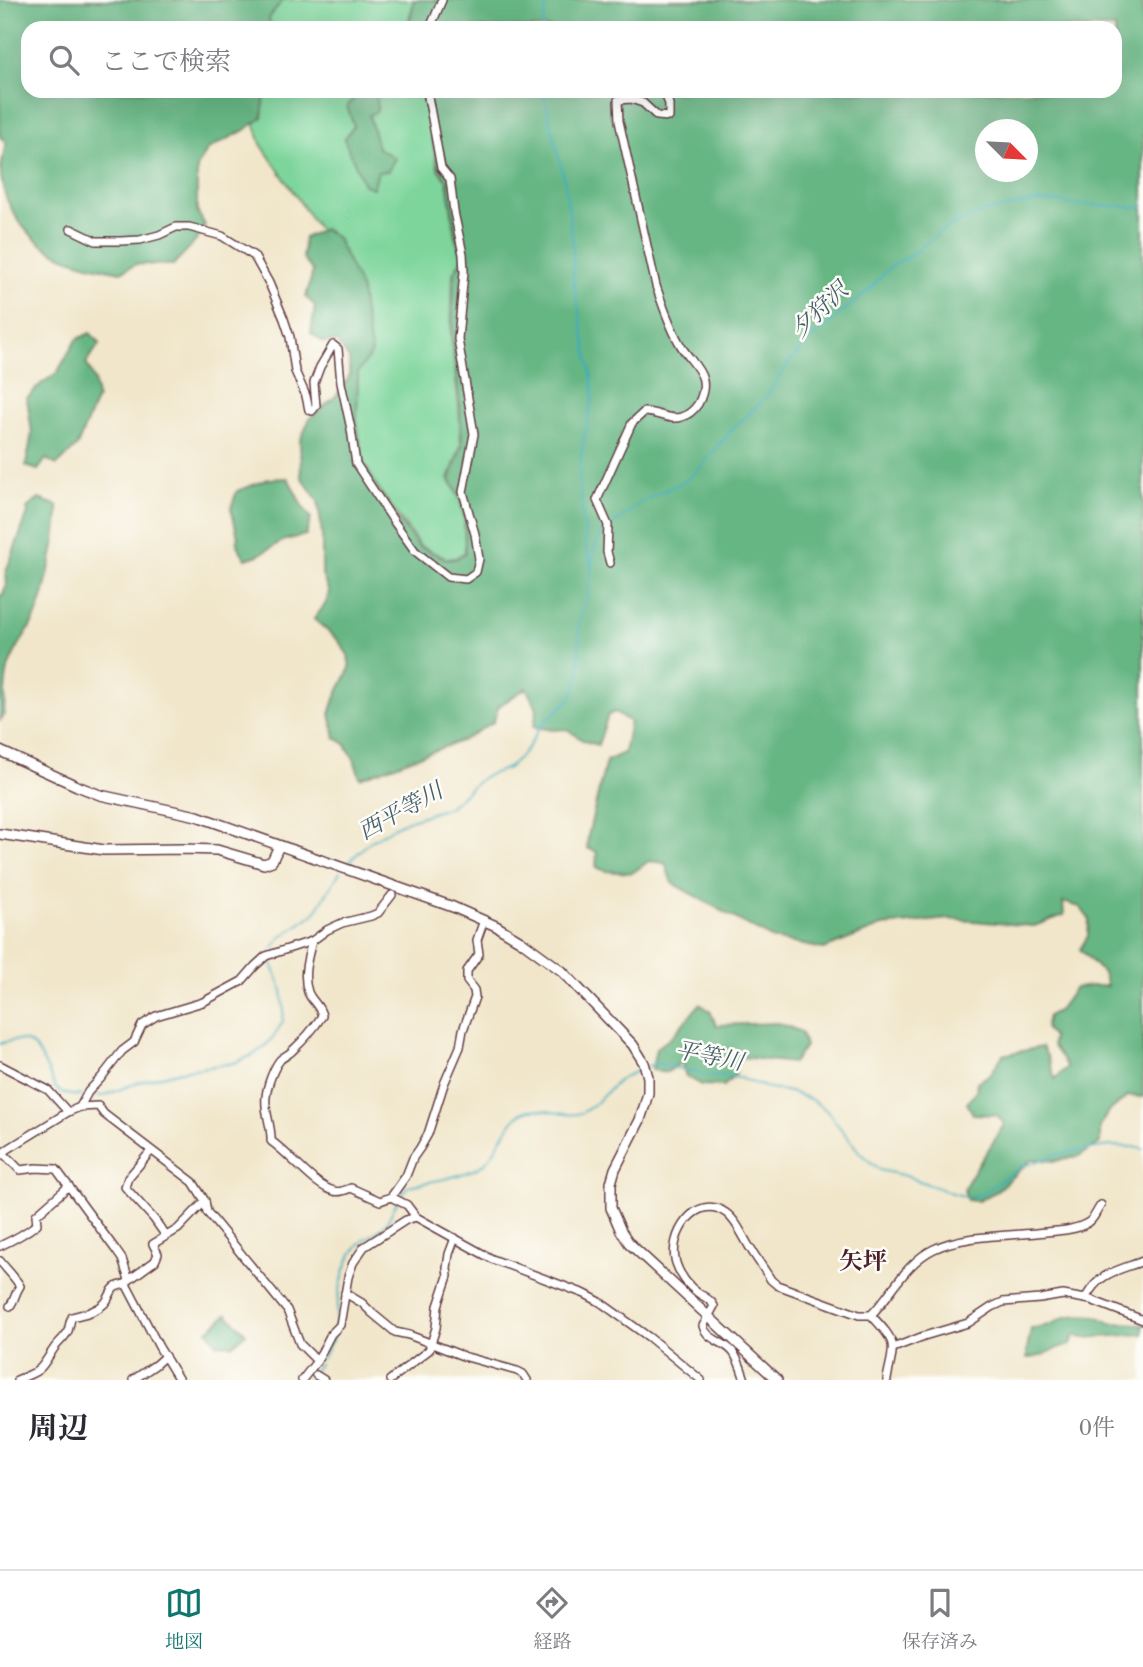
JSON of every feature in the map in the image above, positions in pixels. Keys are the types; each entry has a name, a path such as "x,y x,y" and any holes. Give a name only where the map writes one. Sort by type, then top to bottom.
{"street":[{"path":"433,21 442,0"},
{"path":"71,229 96,241 113,241 140,240 176,227 188,227 222,236 254,256 284,319 290,337 295,371 309,410 312,411 316,406 314,383 333,345 338,349 341,383 356,464 415,551 448,578 466,579 476,572 479,559 463,492 474,434 458,339 463,254 450,179 441,168 428,98"},
{"path":"610,563 607,552 608,525 597,500 632,423 644,412 654,412 671,418 690,413 700,399 704,386 696,365 681,346 656,286 619,121 618,100 631,99 643,103 657,116 668,117 667,98"},
{"path":"0,751 100,795 197,816 453,907 484,920 521,941 562,971 633,1045 644,1063 648,1077 648,1093 640,1120 615,1169 611,1183 611,1208 621,1231 629,1243 777,1380"},
{"path":"0,834 104,850 217,850 264,864 272,861 279,846"},
{"path":"179,1380 159,1347 127,1282 121,1259 56,1169 20,1170 1,1154 82,1104 88,1092 122,1051 134,1042 142,1025 156,1016 203,1002 242,981 267,956 312,941 342,923 378,913 392,895"},
{"path":"392,1198 428,1134 444,1084 460,1047 463,1030 475,998 474,990 467,981 467,971 480,954 477,940 484,920"},
{"path":"312,941 306,970 308,993 321,1009 322,1016 293,1050 279,1061 272,1074 266,1097 271,1141 317,1182 333,1191 351,1188 380,1201 392,1198 407,1205 415,1217 492,1259 600,1302 701,1380"},
{"path":"0,1065 48,1090 68,1112"},
{"path":"82,1104 98,1106 104,1114 193,1182 205,1201 207,1212 287,1310 300,1344 317,1362"},
{"path":"151,1151 128,1178 125,1187 166,1236"},
{"path":"0,1246 37,1224 36,1215 69,1186"},
{"path":"17,1380 39,1376 52,1352 67,1333 72,1317 89,1313 104,1303 111,1290 127,1282 155,1261 158,1254 153,1244 178,1229 205,1201"},
{"path":"745,1380 730,1348 707,1335 703,1329 715,1306 686,1282 674,1259 674,1243 687,1218 701,1208 727,1213 777,1285 859,1315 871,1315 919,1258 933,1249 973,1239 1060,1231 1090,1222 1101,1205"},
{"path":"302,1380 317,1362 331,1334 339,1326 348,1277 353,1263 364,1247 415,1217"},
{"path":"390,1380 429,1350 436,1328 438,1306 448,1276 449,1254 455,1238"},
{"path":"0,1261 20,1286 10,1306"},
{"path":"1084,1299 1108,1272 1143,1261"},
{"path":"345,1293 362,1303 395,1332 463,1356 517,1371 527,1380"},
{"path":"893,1348 968,1323 1003,1302 1063,1295 1084,1299 1143,1320"},
{"path":"871,1315 892,1342 887,1380"},
{"path":"133,1380 165,1356"},
{"path":"316,1375 324,1380"}],"green space":[{"path":"0,0 283,0 269,18 270,21 21,21 21,98 264,98 262,118 208,149 197,167 197,211 205,225 195,242 173,265 136,264 121,272 73,260 46,247 22,225 8,201 1,174 6,142 0,137"},
{"path":"261,0 415,0 409,21 260,21"},
{"path":"414,0 1143,0 1143,1097 1128,1096 1107,1113 1100,1127 1100,1143 1079,1156 1055,1161 1032,1159 995,1192 978,1201 967,1200 964,1189 1004,1124 997,1115 973,1114 967,1103 976,1092 977,1082 990,1075 1003,1055 1042,1047 1055,1079 1067,1067 1052,1045 1053,1038 1045,1028 1048,1016 1059,1010 1075,988 1107,986 1103,973 1080,949 1088,936 1089,919 1080,907 1063,902 1064,915 1034,926 948,919 882,926 824,949 773,939 672,883 665,863 649,861 632,873 606,871 596,867 597,852 587,848 588,836 606,761 624,753 630,722 615,712 608,715 598,745 584,741 567,729 534,727 537,708 526,688 499,706 493,722 463,740 360,778 346,745 335,737 330,714 350,668 348,655 338,640 314,619 326,603 329,592 322,575 322,535 318,501 301,476 300,441 310,418 336,396 350,376 349,359 337,342 323,342 311,333 315,306 306,297 313,271 303,259 304,238 324,229 337,238 361,289 372,353 358,372 357,422 363,461 388,507 419,547 446,559 456,559 465,553 465,516 460,498 450,479 462,445 452,335 454,273 463,258 457,241 448,181 439,169 426,108 421,98 1122,98 1122,21 410,21"},
{"path":"257,98 422,98 426,107 438,169 447,181 456,241 463,257 453,273 451,335 461,445 449,479 460,499 464,516 465,552 455,558 445,558 420,546 358,461 347,394 356,299 325,239 261,144 255,125"},
{"path":"354,98 377,98 377,111 369,115 378,148 395,158 388,171 378,172 373,188 364,185 344,139 354,126 347,107"},
{"path":"90,333 100,343 86,363 94,379 97,398 77,446 57,465 46,459 38,470 26,466 32,433 27,398 57,373 76,340"},
{"path":"288,478 311,518 306,535 285,540 246,559 237,545 238,537 231,508 237,491 268,479"},
{"path":"39,499 58,506 54,546 39,608 9,666 5,684 4,715 0,720 0,596 7,583 6,572 28,513 27,508"},
{"path":"700,1004 710,1011 716,1025 779,1023 801,1032 805,1046 793,1063 741,1057 735,1068 736,1074 724,1086 702,1085 686,1076 681,1062 668,1072 652,1069 656,1048 671,1038"},
{"path":"227,1314 246,1333 232,1345 218,1344 208,1331"},
{"path":"1078,1315 1096,1316 1110,1323 1143,1324 1143,1334 1082,1338 1075,1335 1070,1345 1038,1357 1027,1358 1031,1329"}],"waterway":[{"path":"544,21 547,0"},
{"path":"545,98 565,183 573,245 573,279 592,379 593,396 579,476 590,564"},
{"name":"夕狩沢","path":"610,527 643,501 687,480 734,427 767,396 784,369 809,340 869,290 891,266 910,256 940,232 981,213 1033,202 1143,207"},
{"name":"西平等川","path":"346,865 368,843 391,829 449,807 483,777 508,768 529,746 541,725 571,698 579,676 579,623 589,591 593,553 600,533 606,529"},
{"name":"西平等川","path":"272,950 281,937 314,914 340,872"},
{"name":"西平等川","path":"88,1096 103,1096 139,1082 181,1071 234,1063 264,1047 283,1021 284,1010 282,990 271,961 272,956"},
{"name":"西平等川","path":"0,1044 26,1041 36,1049 56,1088 65,1093 82,1096"},
{"name":"平等川","path":"647,1067 654,1063 739,1078 810,1099 826,1110 861,1154 880,1170 968,1197 980,1195 1021,1167 1057,1154 1110,1146 1143,1149"},
{"name":"平等川","path":"400,1198 408,1186 478,1168 495,1151 513,1121 524,1112 537,1110 577,1114 593,1105 620,1079 642,1069"},
{"name":"平等川","path":"335,1327 341,1286 351,1255 386,1223 397,1203"},
{"name":"平等川","path":"322,1359 334,1336"},
{"name":"平等川","path":"308,1380 319,1364"}],"district":[{"name":"矢坪","path":"863,1263"}]}
